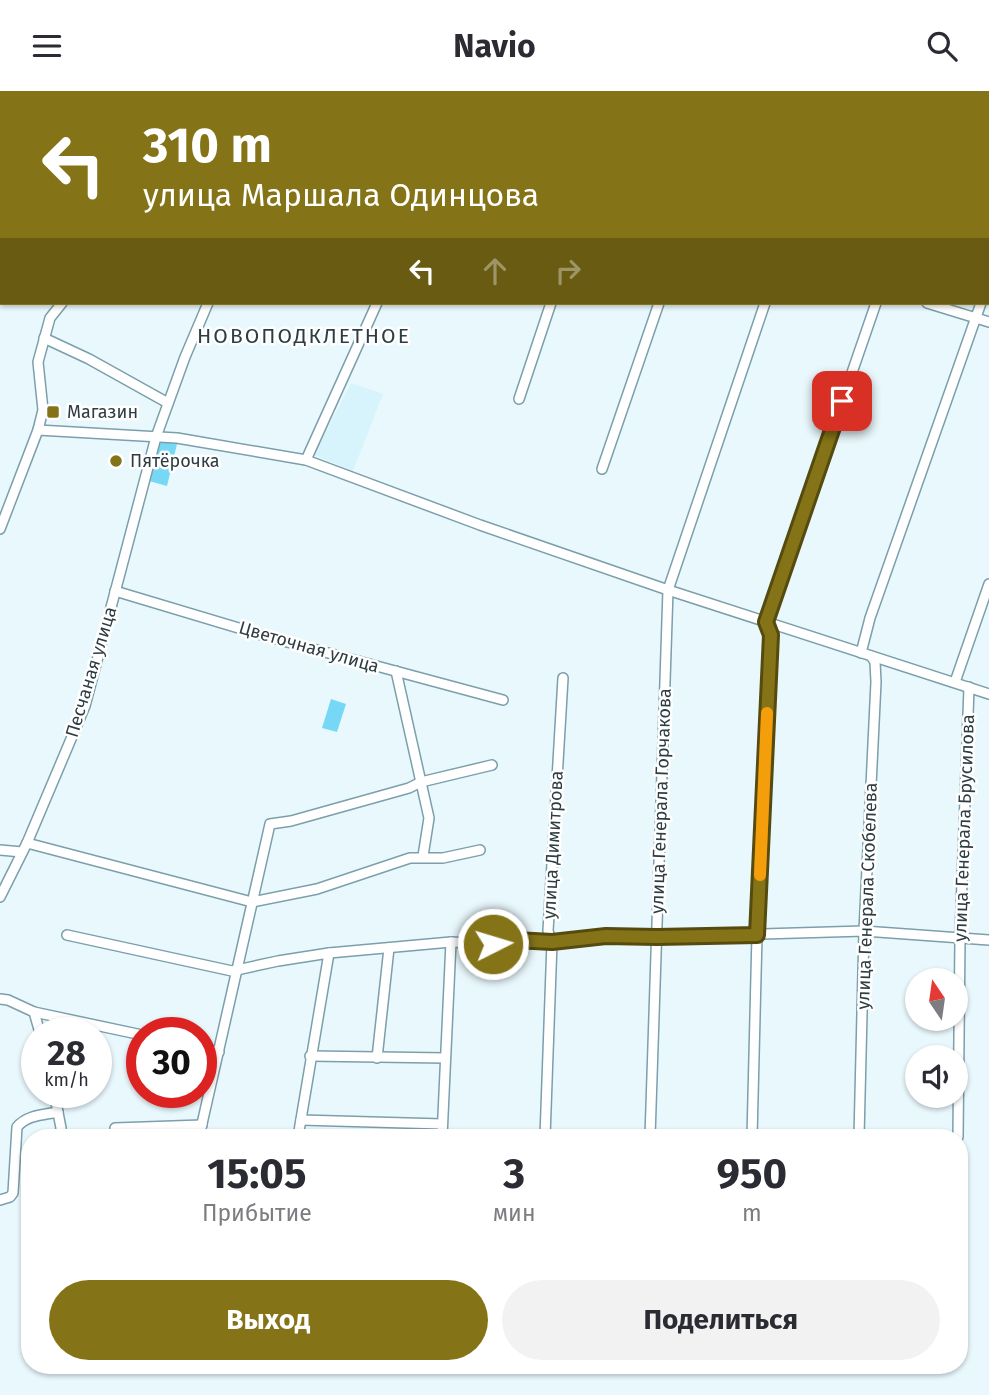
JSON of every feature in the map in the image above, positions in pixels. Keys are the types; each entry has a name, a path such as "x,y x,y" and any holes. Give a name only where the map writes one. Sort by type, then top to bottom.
{"street":[{"path":"0,529 38,430 43,410 38,362 50,319 60,305"},
{"name":"Песчаная улица","path":"0,897 25,848 85,706 156,437 207,305"},
{"path":"306,460 376,305"},
{"path":"519,398 550,305"},
{"path":"602,469 658,305"},
{"path":"668,590 764,305"},
{"path":"752,1129 757,935 771,635 766,622 875,305"},
{"path":"933,305 989,322"},
{"path":"861,653 870,618 980,305"},
{"path":"44,338 89,359 168,403"},
{"path":"38,430 190,440 306,460 480,525 668,590 989,694"},
{"path":"955,681 989,584"},
{"name":"улица Генерала Горчакова","path":"650,1129 668,590"},
{"name":"Цветочная улица","path":"115,591 265,636 503,700"},
{"name":"улица Генерала Скобелева","path":"859,1129 864,931 876,682 872,656"},
{"path":"396,671 429,822 423,856"},
{"name":"улица Димитрова","path":"545,1129 552,942 548,931 563,678"},
{"name":"улица Генерала Брусилова","path":"958,1129 960,938 969,687"},
{"path":"201,1129 270,824 291,821 409,788 421,782 492,765"},
{"path":"0,850 25,848 252,902 317,889 385,865 423,856 443,858 480,850"},
{"path":"67,935 232,971 329,953 451,942 493,944 515,940 552,942 606,936 864,931 989,940"},
{"path":"442,1129 451,942"},
{"path":"377,1058 389,947"},
{"path":"300,1129 329,953"},
{"path":"0,999 34,1011 126,1031"},
{"path":"34,1011 36,1017"},
{"path":"310,1056 445,1058"},
{"path":"57,1108 59,1129"},
{"path":"0,1200 13,1193 17,1127 21,1121 58,1112"},
{"path":"301,1121 442,1124"},
{"path":"115,1128 202,1125"}],"shaded area":[{"path":"351,383 383,394 353,471 314,455"},
{"path":"159,440 177,444 167,486 149,481"},
{"path":"331,699 346,704 337,732 322,728"}],"slow traffic":[{"path":"760,875 767,713"}],"place":[{"name":"Магазин","path":"53,412"},
{"name":"Пятёрочка","path":"116,461"}],"district":[{"name":"НОВОПОДКЛЕТНОЕ","path":"304,336"}],"route":[{"path":"493,944 515,940 552,942 606,936 757,935 771,635 766,622 842,401"}]}
